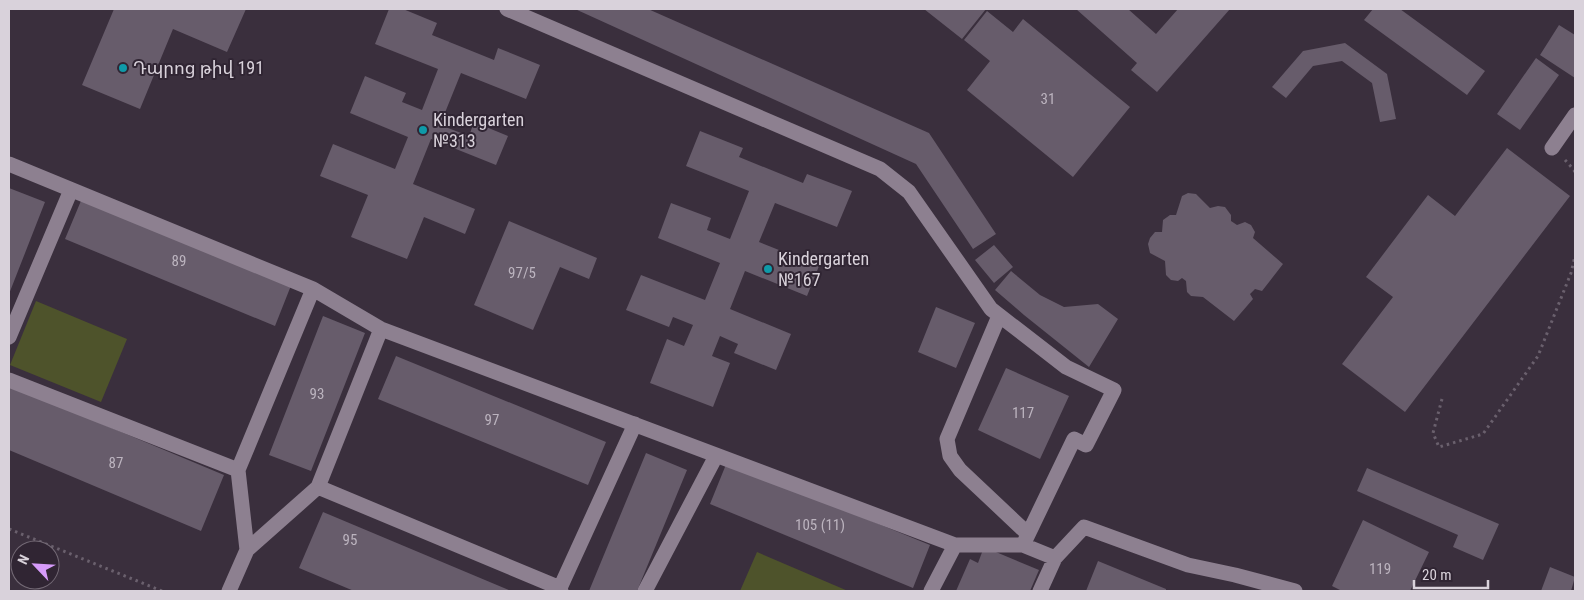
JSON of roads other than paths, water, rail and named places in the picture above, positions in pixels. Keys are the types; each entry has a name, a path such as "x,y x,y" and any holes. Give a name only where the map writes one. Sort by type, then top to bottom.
{"lane":[{"path":"507,9 880,169 909,192 991,310 1066,367 1114,390 1086,445 1074,439 1025,539"},
{"path":"1552,148 1575,115"},
{"path":"9,164 313,289 381,329 955,545 1025,539"},
{"path":"9,337 71,190"},
{"path":"247,550 238,470 313,289"},
{"path":"999,316 947,439 950,456 960,470 1025,539 1055,558"},
{"path":"229,591 247,550 318,487 381,329"},
{"path":"9,380 238,470"},
{"path":"318,487 561,590 634,424"},
{"path":"646,591 716,456"},
{"path":"1040,591 1055,558 1084,527 1188,565 1295,591"},
{"path":"931,591 955,545"}],"place":[{"name":"Դպրոց թիվ 191","path":"123,68"},
{"name":"Kindergarten №313","path":"423,130"},
{"name":"Kindergarten №167","path":"768,269"}]}
